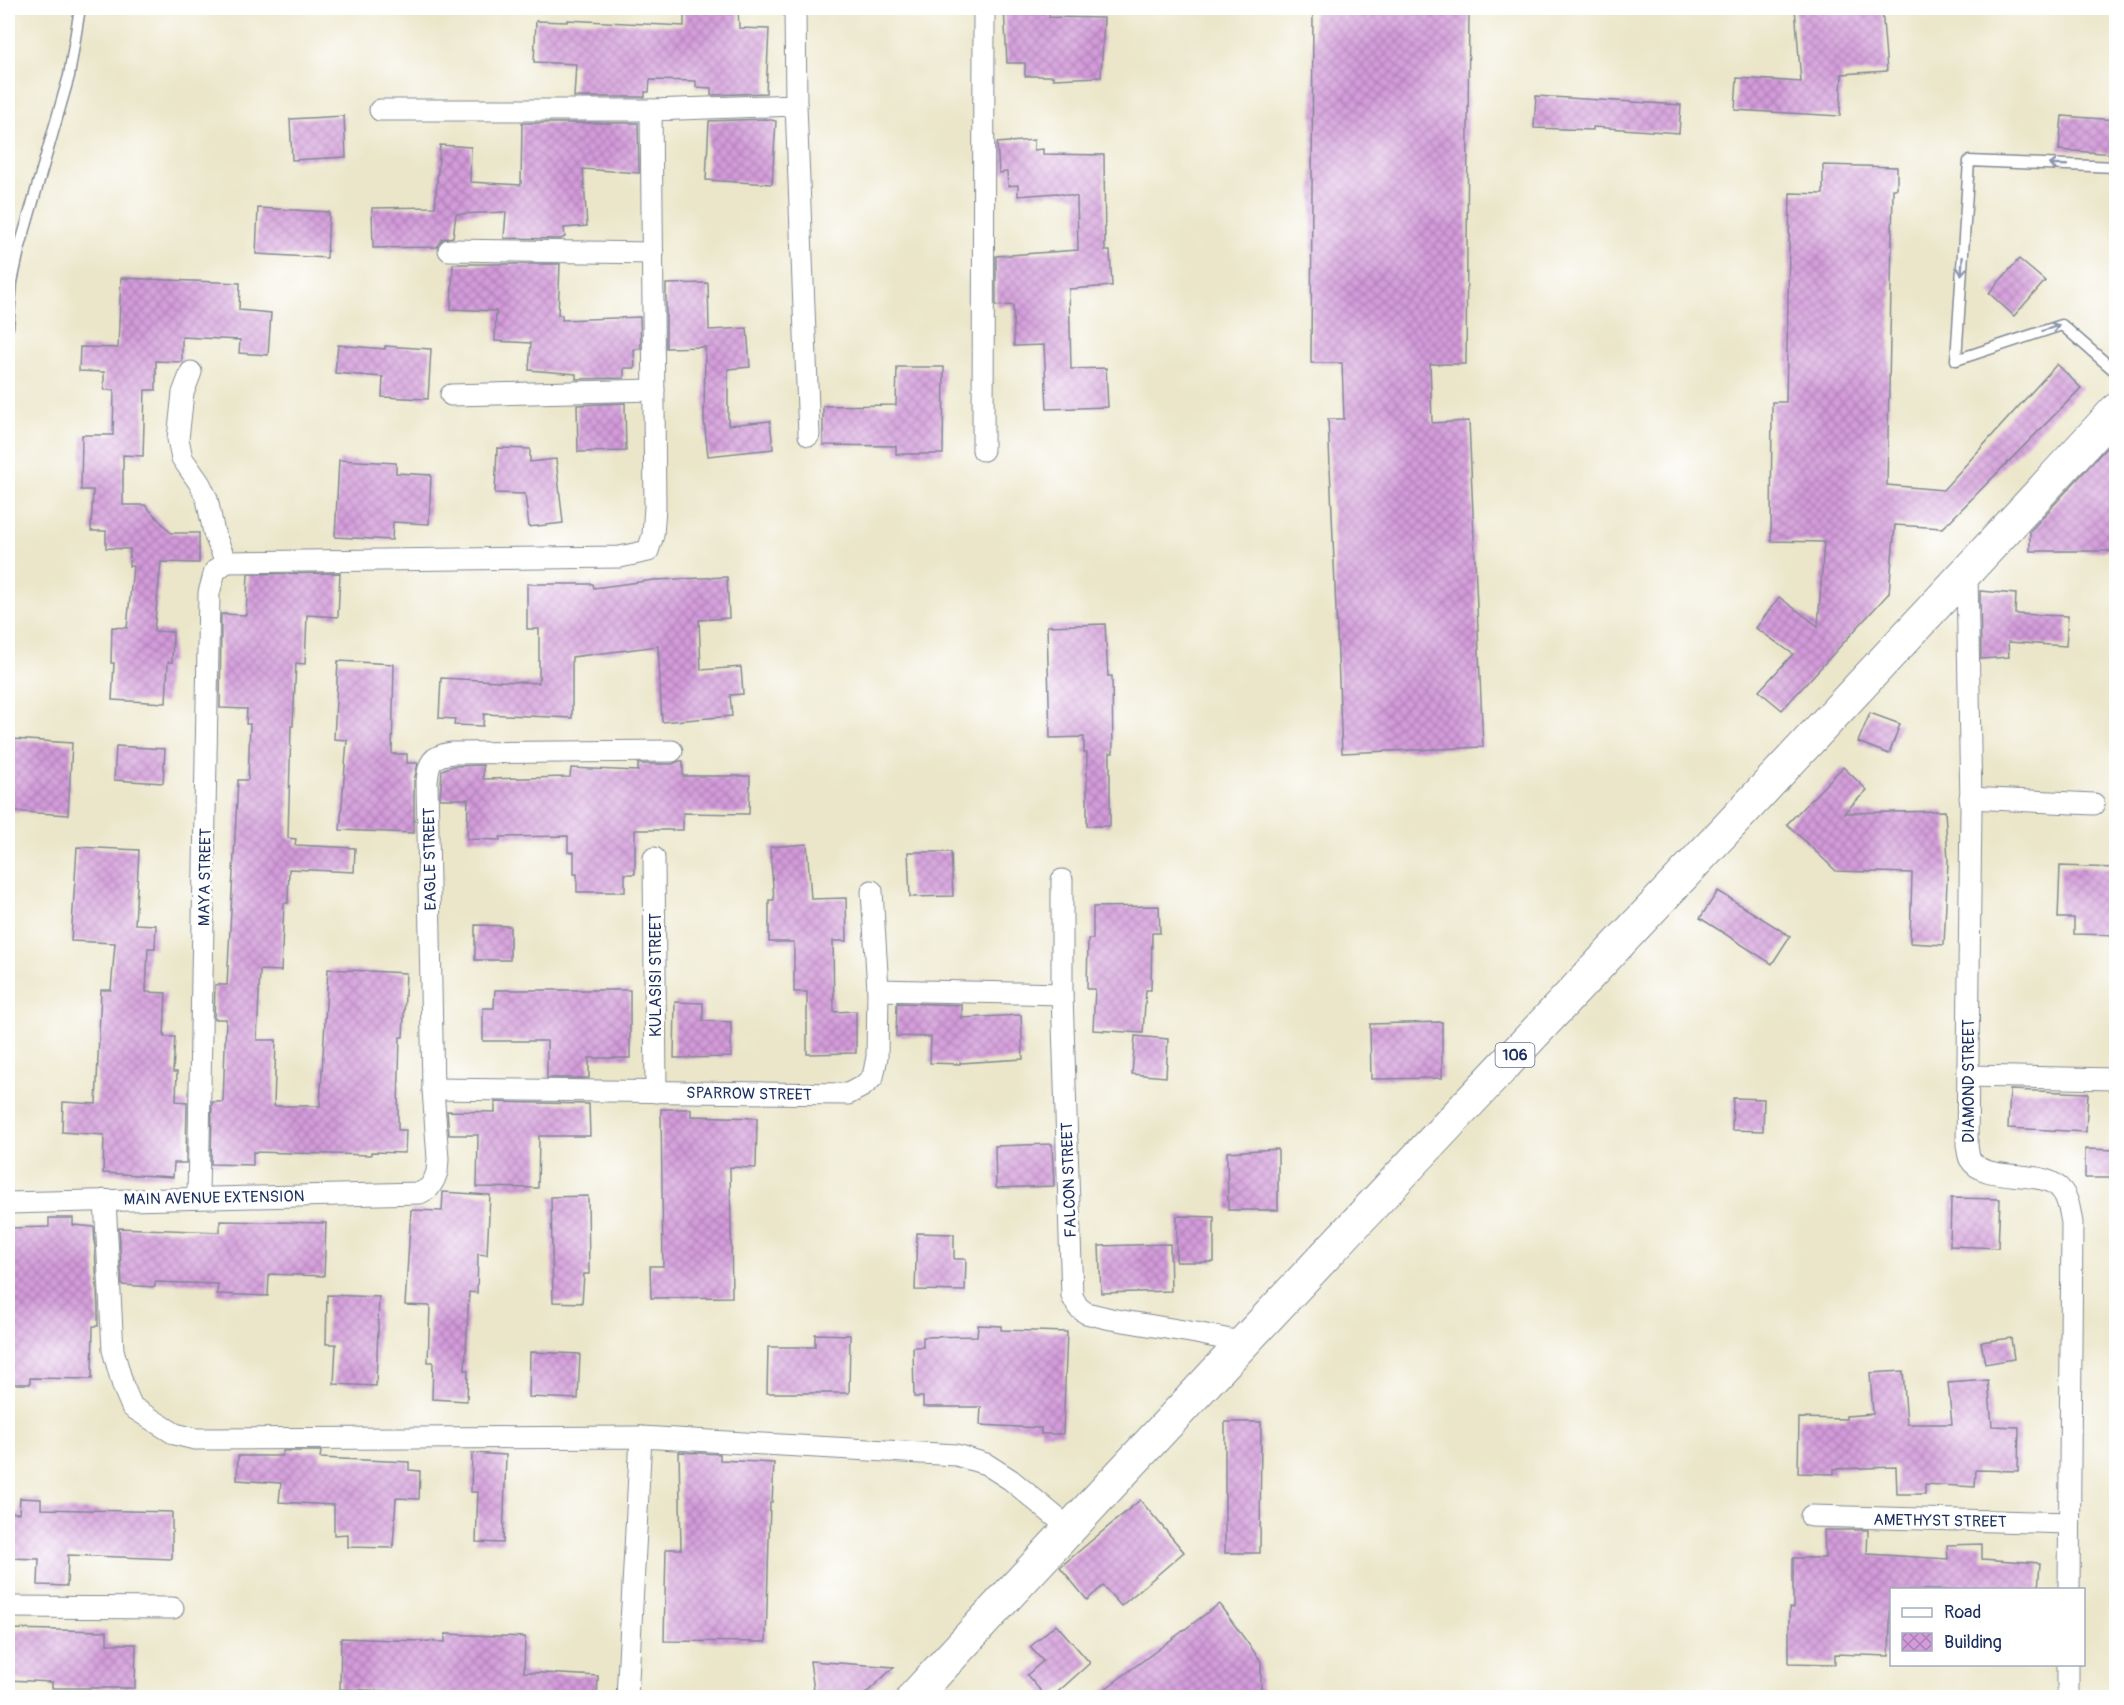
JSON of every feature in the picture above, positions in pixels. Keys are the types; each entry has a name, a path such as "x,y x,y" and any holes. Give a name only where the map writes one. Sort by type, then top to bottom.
{"highway":[{"name":"106","path":"913,1698 1069,1527 1245,1343 1967,574 2116,410"}],"street":[{"path":"795,8 796,105 809,435"},
{"path":"983,450 984,8"},
{"path":"380,110 651,110 796,105"},
{"path":"191,372 183,393 178,440 182,458 200,484 207,499 214,533 226,562 620,557 648,551 653,535 655,507 651,110"},
{"path":"449,250 653,253"},
{"path":"452,395 654,390"},
{"name":"MAYA STREET","path":"198,1197 209,593 215,571 226,562"},
{"name":"DIAMOND STREET","path":"1967,574 1970,798 1967,1145 1970,1158 1979,1168 2045,1180 2062,1189 2069,1206 2072,1222 2068,1588"},
{"name":"EAGLE STREET","path":"420,1193 429,1188 437,1172 433,1089 427,782 428,768 433,759 452,753 672,751"},
{"path":"1970,798 2094,804"},
{"name":"KULASISI STREET","path":"654,858 656,1092"},
{"name":"FALCON STREET","path":"1062,880 1062,994 1072,1296 1086,1313 1245,1343"},
{"name":"SPARROW STREET","path":"433,1089 848,1094 863,1086 873,1077 877,1057 878,990 872,891"},
{"path":"878,990 1062,994"},
{"path":"1968,1076 2116,1079"},
{"name":"MAIN AVENUE EXTENSION","path":"8,1203 420,1193"},
{"path":"105,1200 114,1350 123,1386 132,1407 175,1434 195,1439 640,1437 956,1455 986,1464 1011,1480 1069,1527"},
{"path":"627,1698 640,1437"},
{"name":"AMETHYST STREET","path":"1811,1516 2069,1523"},
{"path":"8,1607 172,1608"},
{"path":"2068,1666 2068,1698"}],"lane":[{"path":"8,327 12,282 19,250 69,75 80,8"},
{"path":"2116,167 1969,161 1956,360 2062,324 2116,372"}],"building":[{"path":"684,8 738,8 739,28 769,29 766,93 711,95 711,88 696,87 696,81 650,80 649,92 645,92 645,97 574,97 576,64 534,62 536,21 567,22 567,20 684,26"},
{"path":"1004,8 1049,8 1049,17 1104,18 1101,77 1053,79 1053,76 1025,76 1025,63 1007,63"},
{"path":"1313,8 1469,8 1466,364 1430,364 1432,423 1469,421 1483,747 1342,753 1328,419 1344,419 1342,363 1311,363"},
{"path":"1795,8 1882,8 1887,71 1842,74 1840,116 1735,110 1737,78 1801,82"},
{"path":"1536,96 1681,105 1679,133 1593,127 1593,130 1534,128"},
{"path":"344,116 346,157 292,160 290,119"},
{"path":"2062,116 2116,120 2116,154 2059,150"},
{"path":"766,119 776,121 772,184 706,180 709,121"},
{"path":"522,123 638,123 639,173 583,169 587,226 564,228 565,237 561,239 504,238 506,212 456,214 453,237 442,239 437,247 373,248 372,208 435,207 440,145 471,147 470,182 521,185"},
{"path":"1034,140 1034,150 1043,149 1043,154 1104,155 1105,251 1110,251 1112,286 1069,289 1071,369 1106,368 1108,407 1047,409 1044,345 1014,346 1013,305 996,306 996,256 1078,250 1077,197 1057,193 1018,196 1018,185 1008,186 1007,172 999,173 997,143"},
{"path":"1823,165 1897,167 1897,189 1893,189 1887,485 1943,490 2057,364 2081,388 1943,528 1895,525 1889,593 1782,710 1759,691 1793,654 1756,628 1779,597 1818,626 1824,542 1771,541 1772,402 1786,402 1790,193 1823,194"},
{"path":"258,208 329,212 327,258 256,254"},
{"path":"2019,259 2045,281 2014,316 1989,293"},
{"path":"453,264 560,264 558,315 562,315 562,320 640,317 641,349 634,349 635,368 624,368 624,378 576,379 576,374 529,370 531,343 495,341 496,311 451,309"},
{"path":"121,278 240,283 239,310 271,313 268,355 239,353 240,340 182,337 182,362 156,361 156,390 145,390 143,456 123,455 123,505 145,505 171,533 199,533 199,563 161,562 154,631 173,632 172,662 168,662 166,703 112,700 114,663 111,663 112,627 127,628 133,566 129,566 130,549 106,548 106,531 91,531 93,490 81,490 82,435 113,435 114,390 104,390 104,372 79,371 80,347 118,348"},
{"path":"708,283 709,330 747,328 750,367 728,369 728,425 770,421 773,449 708,456 704,420 705,347 666,348 666,284"},
{"path":"338,345 385,349 385,346 431,349 428,399 382,397 383,377 335,373"},
{"path":"897,367 944,367 943,454 896,454 896,446 823,445 823,406 896,405"},
{"path":"625,403 626,451 578,452 577,405"},
{"path":"2116,437 2116,551 2030,551 2030,531"},
{"path":"497,448 530,449 530,462 556,459 563,523 529,527 525,494 495,493"},
{"path":"339,460 396,463 396,473 431,475 429,524 393,522 392,540 335,537"},
{"path":"340,573 338,617 307,615 305,664 296,663 293,726 291,726 288,838 296,839 295,845 355,848 354,872 289,869 288,903 284,903 281,971 260,970 257,1040 276,1040 274,1106 320,1106 328,969 406,973 403,1037 400,1037 398,1108 398,1130 406,1130 405,1153 371,1152 371,1155 253,1152 253,1165 211,1164 212,1102 223,1102 226,1019 214,1019 215,985 227,985 238,780 248,780 250,724 246,724 247,709 220,708 221,614 246,615 248,574"},
{"path":"727,577 729,618 699,620 701,670 741,667 743,694 730,695 732,716 662,722 658,646 572,657 572,718 484,714 483,726 454,725 455,719 439,718 441,678 539,683 539,629 527,629 527,584 593,584 594,588 654,580"},
{"path":"1980,591 2016,594 2015,614 2068,616 2066,646 2008,642 2009,657 1981,659"},
{"path":"1105,624 1108,676 1112,676 1113,753 1110,753 1110,826 1087,826 1087,753 1084,753 1084,737 1050,738 1047,626"},
{"path":"338,661 394,664 392,754 407,754 407,763 418,763 414,781 414,833 340,830 347,740 334,739"},
{"path":"1870,713 1900,724 1889,754 1858,742"},
{"path":"12,739 72,743 68,815 8,811"},
{"path":"116,746 165,749 163,783 114,780"},
{"path":"683,761 683,776 750,776 749,814 683,813 683,830 635,830 635,874 625,874 625,892 577,892 574,852 568,852 568,836 500,837 500,840 467,839 468,799 440,799 442,770 453,766 483,765 483,779 570,777 571,768 638,771 638,764 672,764"},
{"path":"1843,767 1867,790 1844,813 1945,811 1948,861 1944,945 1910,943 1912,873 1836,871 1787,824"},
{"path":"807,844 811,899 846,898 847,941 833,941 834,1012 856,1011 856,1053 807,1054 807,992 794,992 794,942 769,942 769,900 774,900 770,847"},
{"path":"77,847 139,850 135,924 156,925 155,948 148,948 146,992 166,993 164,1037 175,1037 173,1072 177,1072 176,1101 187,1102 186,1163 174,1163 173,1177 103,1173 104,1135 62,1132 63,1102 96,1104 101,990 111,990 115,943 71,941"},
{"path":"908,852 951,852 953,896 910,897"},
{"path":"2060,866 2116,868 2116,935 2074,934 2074,918 2058,918"},
{"path":"1718,891 1790,936 1772,964 1700,918"},
{"path":"1159,906 1160,933 1152,933 1151,990 1146,990 1143,1033 1093,1030 1095,989 1087,989 1088,939 1093,939 1093,907"},
{"path":"475,925 510,926 510,960 475,960"},
{"path":"495,990 630,990 630,1058 589,1058 589,1078 547,1078 547,1041 483,1041 483,1008 494,1008"},
{"path":"675,1002 703,1003 703,1021 731,1022 731,1057 674,1058"},
{"path":"897,1003 962,1005 962,1018 1021,1015 1023,1059 960,1064 930,1063 931,1037 896,1036"},
{"path":"1442,1022 1442,1078 1371,1079 1370,1024"},
{"path":"1135,1036 1168,1039 1166,1077 1132,1074"},
{"path":"2010,1090 2088,1093 2086,1132 2008,1128"},
{"path":"1733,1098 1764,1099 1763,1131 1732,1130"},
{"path":"495,1102 589,1104 590,1136 539,1136 538,1188 477,1187 478,1135 449,1135 447,1111 495,1112"},
{"path":"661,1109 691,1109 691,1116 757,1118 756,1168 730,1167 732,1297 651,1298 650,1266 663,1266"},
{"path":"1052,1144 1054,1186 996,1188 995,1146"},
{"path":"1278,1149 1278,1210 1228,1210 1227,1152"},
{"path":"2085,1149 2116,1150 2116,1178 2085,1178"},
{"path":"443,1192 490,1195 487,1255 478,1254 477,1293 469,1292 465,1370 468,1370 467,1401 432,1399 433,1362 428,1362 430,1306 405,1305 411,1210 442,1211"},
{"path":"588,1196 589,1274 584,1274 582,1303 553,1302 551,1197"},
{"path":"1951,1198 2000,1199 1998,1248 1950,1246"},
{"path":"1177,1216 1214,1217 1214,1262 1176,1262"},
{"path":"49,1218 73,1218 73,1225 94,1227 98,1326 93,1326 92,1379 30,1378 30,1384 8,1384 8,1228 49,1227"},
{"path":"220,1221 326,1223 324,1276 269,1274 268,1296 217,1294 218,1284 155,1282 155,1287 122,1285 119,1228 220,1232"},
{"path":"917,1233 954,1234 954,1259 966,1259 965,1291 915,1290"},
{"path":"1170,1244 1171,1291 1101,1293 1099,1246"},
{"path":"327,1295 379,1297 376,1386 334,1384 336,1344 326,1344"},
{"path":"978,1325 1001,1326 1001,1330 1067,1332 1063,1434 1041,1434 1041,1428 980,1425 981,1407 923,1407 923,1397 914,1397 913,1347 923,1347 923,1337 977,1336"},
{"path":"815,1334 850,1335 849,1393 767,1393 768,1347 815,1347"},
{"path":"2011,1338 2014,1359 1985,1364 1981,1342"},
{"path":"530,1352 580,1354 578,1399 529,1397"},
{"path":"1903,1371 1907,1424 1952,1424 1948,1383 1988,1380 1992,1426 2019,1427 2018,1471 1976,1470 1975,1487 1925,1484 1925,1494 1897,1494 1896,1467 1834,1469 1834,1474 1798,1473 1799,1418 1846,1419 1846,1416 1873,1414 1870,1373"},
{"path":"1225,1422 1261,1422 1260,1553 1225,1553"},
{"path":"283,1451 321,1451 320,1458 409,1462 409,1470 420,1471 419,1499 396,1498 393,1548 348,1547 348,1534 334,1535 334,1505 279,1502 281,1483 237,1480 238,1456 282,1456"},
{"path":"679,1452 720,1454 720,1460 774,1463 772,1502 770,1502 766,1642 664,1641 666,1549 681,1549"},
{"path":"472,1453 506,1455 503,1543 476,1542 478,1492 471,1492"},
{"path":"20,1498 41,1499 41,1509 172,1512 172,1559 68,1555 67,1586 38,1585 39,1559 8,1558 8,1512 19,1513"},
{"path":"1140,1500 1184,1552 1121,1606 1103,1586 1087,1600 1060,1567"},
{"path":"1824,1530 1868,1530 1867,1554 1948,1559 1947,1545 1982,1544 1982,1559 2040,1563 2038,1588 1890,1588 1889,1656 1835,1654 1835,1664 1789,1663 1789,1608 1793,1608 1793,1558 1825,1558"},
{"path":"1219,1604 1261,1661 1261,1698 1093,1698"},
{"path":"1056,1624 1090,1663 1051,1698 1047,1698 1027,1675 1043,1661 1030,1647"},
{"path":"8,1629 107,1631 107,1644 136,1644 135,1688 52,1688 52,1682 8,1680"},
{"path":"445,1634 525,1637 524,1672 598,1676 597,1698 392,1698 392,1691 340,1689 341,1638 445,1642"},
{"path":"810,1661 894,1667 861,1698 815,1698"}]}
